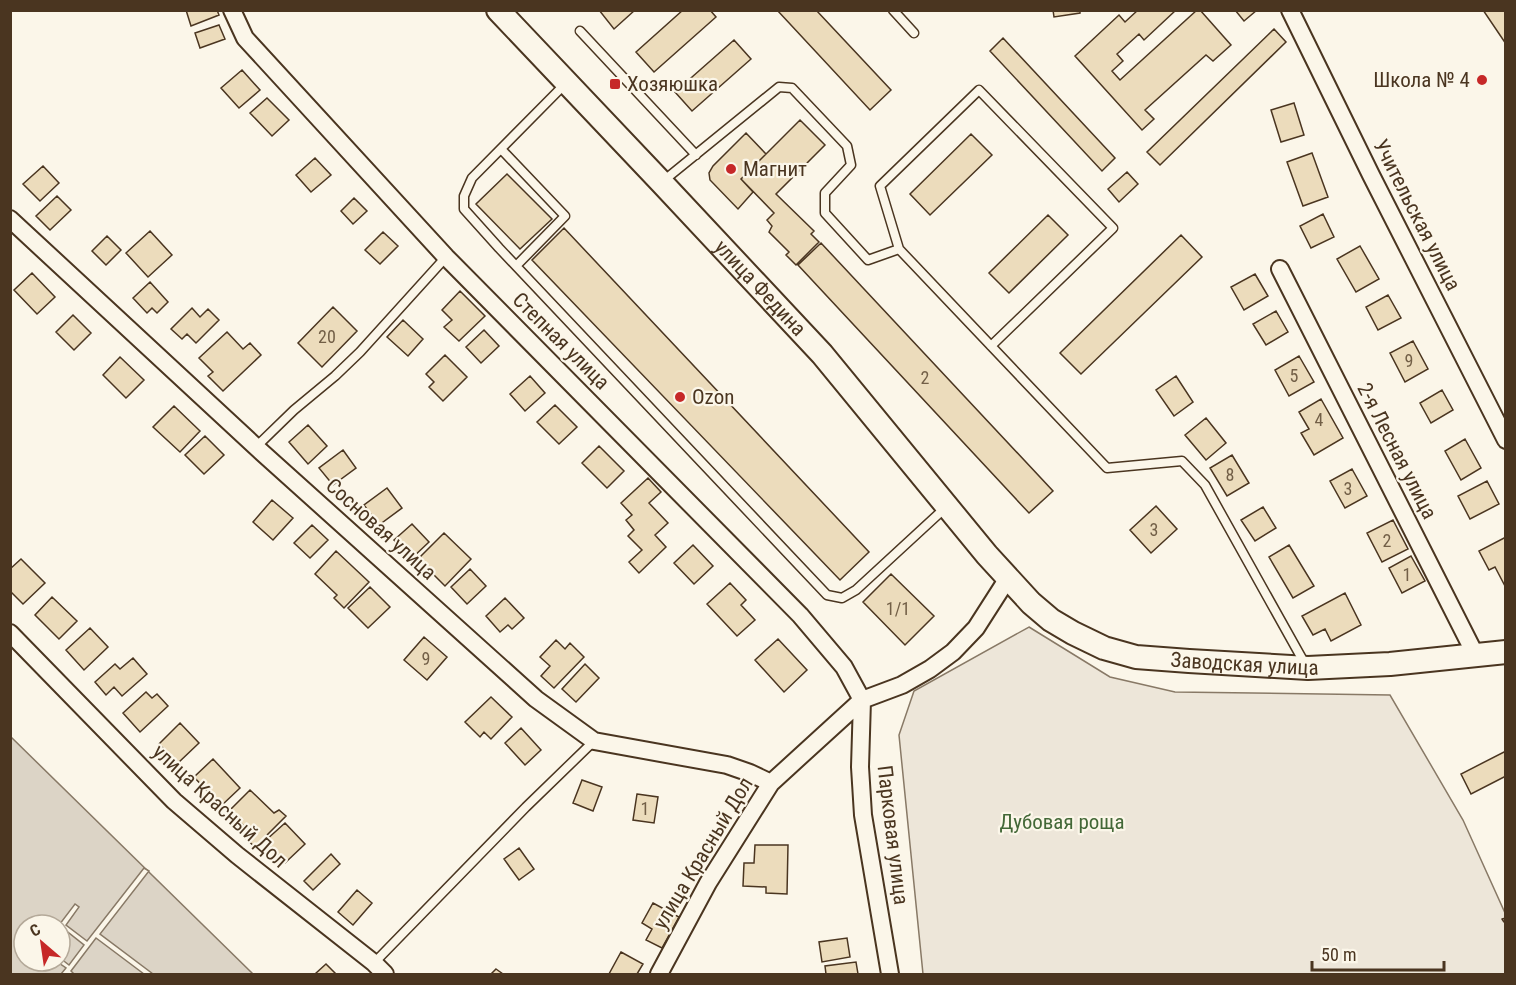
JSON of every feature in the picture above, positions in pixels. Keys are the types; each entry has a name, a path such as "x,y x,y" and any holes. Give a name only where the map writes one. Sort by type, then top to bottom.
{"main road":[{"name":"улица Федина","path":"498,10 822,354 1008,578"},
{"name":"Заводская улица","path":"1008,578 1031,603 1051,620 1104,648 1136,657 1308,668 1390,664 1506,652"}],"street":[{"name":"Степная улица","path":"232,10 245,38 446,257 800,615 844,667 862,700"},
{"name":"Учительская улица","path":"1290,10 1506,440"},
{"name":"Сосновая улица","path":"10,219 256,447 536,699 594,741 727,765 771,783"},
{"name":"2-я Лесная улица","path":"1280,269 1475,654"},
{"name":"улица Красный Дол","path":"659,975 708,883 771,783 862,700 902,685 953,652 976,628 1008,578"},
{"name":"улица Красный Дол","path":"10,633 174,801 237,855 380,969"},
{"name":"Парковая улица","path":"862,700 860,767 863,815 890,975"}],"lane":[{"path":"893,10 914,33"},
{"path":"580,31 696,154"},
{"path":"567,83 472,178 465,195 464,209 827,595 842,598 856,590 948,506"},
{"path":"662,183 779,87 792,88 848,146 851,165 825,192 825,213 868,260 899,249"},
{"path":"991,346 1113,228 979,90 880,186 899,249 991,346 1107,468 1182,461 1204,485 1308,668"},
{"path":"501,149 565,216 516,266"},
{"path":"256,447 360,352 446,257"},
{"path":"380,969 526,807 594,741"}],"green space":[{"name":"Дубовая роща","path":"1029,627 1110,677 1175,692 1390,695 1463,820 1505,913 1505,974 923,974 899,735 914,691"}],"shaded area":[{"path":"10,736 253,974 11,974"}],"pier":[{"path":"144,868 149,871 100,934 153,974 144,974 96,938 72,970 72,961 84,945 72,935 72,930 87,941"},
{"path":"75,904 79,907 72,917 72,913 68,913"}],"building":[{"path":"186,10 217,10 219,15 191,26"},
{"path":"599,10 635,10 614,29"},
{"path":"683,10 710,10 716,17 654,72 636,52"},
{"path":"777,10 816,10 891,90 870,110"},
{"path":"1053,10 1080,10 1080,13 1054,17"},
{"path":"1138,10 1176,10 1144,40 1139,34 1117,54 1123,61 1112,71 1120,80 1197,10 1200,10 1231,45 1213,61 1206,55 1145,110 1154,119 1142,130 1075,56 1119,15 1125,22"},
{"path":"1235,10 1257,10 1244,21"},
{"path":"1483,10 1506,10 1506,44"},
{"path":"219,25 225,39 200,48 195,33"},
{"path":"1274,29 1286,42 1160,165 1147,152"},
{"path":"1003,38 1115,158 1102,171 990,51"},
{"path":"734,40 751,59 692,111 675,92"},
{"path":"242,70 260,90 239,108 221,88"},
{"path":"267,98 289,120 272,136 250,113"},
{"path":"1294,103 1304,135 1281,142 1271,110"},
{"path":"800,120 825,145 776,194 814,231 811,234 819,242 796,265 786,255 789,252 769,232 772,226 767,220 774,213 741,179"},
{"name":"Магнит","path":"746,133 766,154 741,179 753,192 738,209 710,180 709,173 713,166"},
{"path":"971,134 992,155 930,215 910,194"},
{"path":"1312,153 1328,197 1303,206 1287,162"},
{"path":"315,158 331,175 311,192 296,175"},
{"path":"43,166 59,183 40,201 23,184"},
{"path":"1127,172 1138,184 1119,202 1108,189"},
{"path":"507,174 552,219 520,249 476,204"},
{"path":"57,196 71,210 50,230 36,216"},
{"path":"354,198 367,211 353,224 341,211"},
{"path":"1323,214 1334,237 1311,248 1300,226"},
{"path":"1048,215 1068,235 1009,293 989,273"},
{"path":"564,228 869,552 840,580 532,260"},
{"path":"150,231 172,255 148,277 126,253"},
{"path":"383,232 398,246 380,264 365,250"},
{"path":"1181,235 1202,257 1081,374 1060,353"},
{"path":"107,236 121,250 106,265 92,251"},
{"path":"821,243 1053,491 1029,513 798,265"},
{"path":"1360,246 1379,279 1356,292 1337,259"},
{"path":"32,273 55,297 37,314 14,290"},
{"path":"1255,274 1268,296 1244,310 1231,287"},
{"path":"150,282 168,302 157,313 152,308 147,313 133,298"},
{"path":"460,291 485,316 459,341 444,327 452,320 442,310"},
{"path":"1388,295 1401,318 1378,330 1366,307"},
{"path":"333,307 357,331 322,367 298,343"},
{"path":"192,308 200,317 208,309 219,320 196,343 187,334 182,339 171,329"},
{"path":"1276,311 1288,332 1266,345 1253,324"},
{"path":"73,315 91,333 74,350 56,332"},
{"path":"403,320 423,339 408,356 387,337"},
{"path":"484,330 499,346 481,363 466,347"},
{"path":"227,332 243,349 250,343 261,355 223,391 208,376 213,372 199,358"},
{"path":"1413,341 1428,369 1405,382 1390,353"},
{"path":"445,355 467,377 443,401 429,387 434,382 426,374"},
{"path":"1299,356 1314,382 1289,396 1275,370"},
{"path":"120,357 144,380 126,398 103,375"},
{"path":"530,376 545,393 525,411 510,394"},
{"path":"1176,376 1193,402 1174,416 1156,390"},
{"path":"1442,390 1453,410 1431,423 1420,403"},
{"path":"1321,399 1343,438 1314,455 1301,433 1309,429 1299,412"},
{"path":"555,405 577,427 559,444 537,422"},
{"path":"174,406 200,431 180,452 153,427"},
{"path":"1206,418 1226,443 1206,460 1185,435"},
{"path":"308,425 327,446 308,464 289,442"},
{"path":"205,436 224,455 204,474 185,455"},
{"path":"1465,439 1481,468 1461,480 1445,451"},
{"path":"599,446 624,471 607,488 582,463"},
{"path":"343,450 356,468 333,485 319,468"},
{"path":"1232,455 1249,483 1227,496 1210,468"},
{"path":"1352,469 1367,496 1345,508 1330,481"},
{"path":"648,478 661,492 649,503 668,523 655,535 666,547 639,573 629,562 642,550 628,536 634,530 626,520 632,515 621,503"},
{"path":"1487,481 1499,504 1470,519 1458,496"},
{"path":"387,488 402,508 379,525 364,505"},
{"path":"272,500 293,518 273,540 253,522"},
{"path":"1156,506 1177,529 1151,553 1130,530"},
{"path":"1263,507 1276,528 1255,541 1241,520"},
{"path":"1393,520 1408,549 1382,562 1367,533"},
{"path":"412,524 429,542 411,559 394,540"},
{"path":"312,525 328,540 310,558 294,543"},
{"path":"444,533 471,559 445,586 418,559"},
{"path":"1506,537 1506,588 1495,567 1489,570 1479,551"},
{"path":"693,545 713,566 694,584 674,563"},
{"path":"1289,545 1314,586 1293,598 1269,557"},
{"path":"336,551 369,582 344,608 334,598 337,595 315,574"},
{"path":"1411,556 1425,581 1402,593 1389,568"},
{"path":"21,559 45,583 23,604 10,591 10,569"},
{"path":"470,569 486,586 467,604 451,587"},
{"path":"891,574 934,616 905,645 863,602"},
{"path":"730,583 746,600 741,605 755,620 737,636 707,604"},
{"path":"370,587 390,607 368,628 348,608"},
{"path":"1345,593 1361,625 1331,641 1325,629 1313,635 1302,616"},
{"path":"52,597 77,621 59,639 35,615"},
{"path":"505,598 524,618 512,629 508,625 500,632 486,616"},
{"path":"90,628 108,647 84,670 66,650"},
{"path":"424,637 447,657 427,680 404,660"},
{"path":"778,639 807,670 784,692 755,660"},
{"path":"556,640 565,649 570,643 584,657 554,688 541,676 550,666 540,657"},
{"path":"133,658 147,674 122,696 114,687 106,695 95,682 115,664 120,669"},
{"path":"585,664 599,678 576,702 562,689"},
{"path":"146,692 152,698 157,694 168,706 140,732 123,713"},
{"path":"491,697 512,717 491,739 484,732 480,737 465,722"},
{"path":"180,723 199,743 178,763 159,744"},
{"path":"521,728 541,750 525,765 505,743"},
{"path":"1506,751 1506,776 1471,794 1461,774"},
{"path":"213,759 240,788 221,806 194,777"},
{"path":"582,780 602,787 593,811 573,803"},
{"path":"250,790 274,813 279,810 286,816 255,847 245,838 251,833 229,811"},
{"path":"637,794 658,797 654,823 633,820"},
{"path":"285,823 305,844 285,863 265,841"},
{"path":"755,845 788,845 787,894 766,893 766,887 743,886 744,863 754,863"},
{"path":"519,848 534,869 519,880 504,859"},
{"path":"331,854 340,864 313,890 304,881"},
{"path":"357,890 372,903 353,925 338,912"},
{"path":"653,903 679,917 662,948 646,940 652,929 642,923"},
{"path":"847,938 850,957 822,962 819,942"},
{"path":"621,952 643,964 637,974 609,974"},
{"path":"856,962 858,974 826,974 825,966"},
{"path":"326,964 336,974 315,974"},
{"path":"496,969 503,974 491,974"}],"fence":[{"path":"1506,918 1502,919 1506,925"}],"place":[{"name":"Школа № 4","path":"1482,80"},
{"name":"Хозяюшка","path":"615,84"},
{"name":"Магнит","path":"731,169"},
{"name":"Ozon","path":"680,397"}]}
